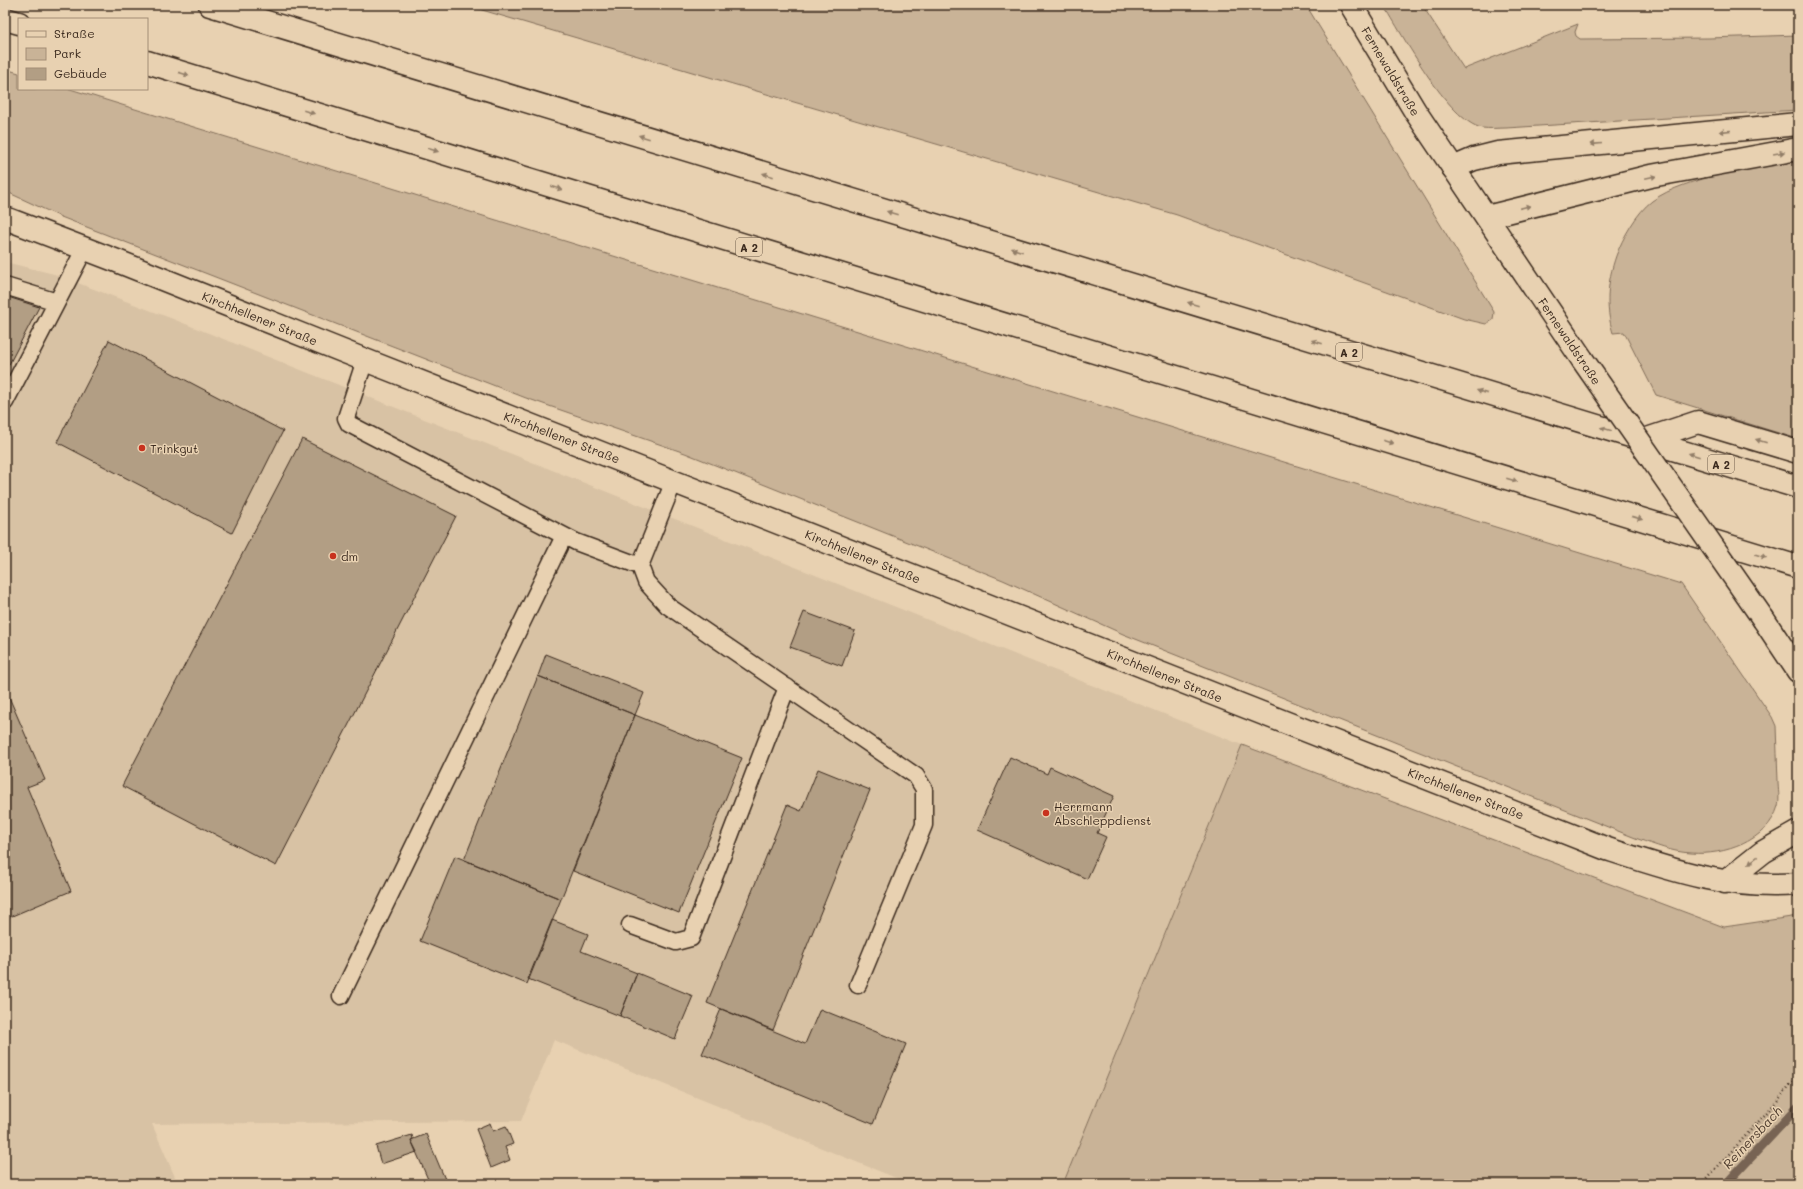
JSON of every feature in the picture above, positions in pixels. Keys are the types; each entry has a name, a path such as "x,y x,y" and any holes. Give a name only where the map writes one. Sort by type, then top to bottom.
{"main road":[{"name":"A 2","path":"210,5 1569,419 1644,440 1798,487"},
{"name":"Fernewaldstraße","path":"1351,5 1415,111 1453,168 1487,216 1582,359 1798,671"},
{"path":"5,19 18,23"},
{"name":"A 2","path":"148,62 1016,330 1798,567"},
{"path":"1453,168 1474,159 1498,153 1798,124"},
{"path":"1487,216 1651,176 1798,149"},
{"name":"Kirchhellener Straße","path":"5,218 85,248 365,360 1607,849 1684,874 1725,882 1777,886 1798,884"},
{"path":"1644,440 1698,422 1798,452"},
{"path":"1725,882 1763,852 1789,837 1798,815"}],"lane":[{"path":"5,402 85,248"},
{"path":"5,286 57,302"},
{"path":"365,360 346,418 349,424 564,536 640,566"},
{"path":"674,481 640,566 646,582 668,606 916,776 924,789 924,825 858,985"},
{"path":"341,996 564,536"},
{"path":"630,924 676,942 691,938 787,687"}],"path":[{"path":"1702,1184 1779,1099 1798,1075"}],"shaded area":[{"path":"5,262 54,274 173,319 1242,745 1063,1184 911,1184 554,1040 521,1121 152,1124 178,1184 5,1184"}],"green space":[{"path":"465,5 1306,5 1494,312 1493,320 1486,324 1464,319 1177,215"},
{"path":"1384,5 1422,5 1464,69 1578,24 1575,32 1576,36 1580,39 1709,38 1798,35 1798,110 1506,128 1482,128 1469,122 1455,110 1441,94 1414,55"},
{"path":"5,69 18,73 18,90 73,90 1681,584 1772,717 1776,726 1779,797 1778,806 1773,818 1765,829 1743,844 1730,849 1717,852 1691,853 1670,850 1657,846 1123,634 1003,580 685,453 526,398 61,217 5,191"},
{"path":"1798,161 1798,439 1656,395 1624,332 1613,333 1610,323 1608,294 1613,266 1626,234 1641,212 1652,201 1667,192 1703,179 1742,170"},
{"path":"1242,745 1724,927 1798,916 1798,1184 1063,1184"}],"building":[{"path":"5,296 39,307 5,372"},
{"path":"109,340 283,431 232,533 57,442"},
{"path":"302,439 456,516 276,866 122,786"},
{"path":"804,612 855,631 842,666 790,647"},
{"path":"546,654 644,693 635,715 538,676"},
{"path":"538,676 635,715 561,899 464,860"},
{"path":"5,688 45,780 27,787 71,891 5,919"},
{"path":"635,715 742,758 679,913 573,871"},
{"name":"Herrmann Abschleppdienst","path":"1010,757 1047,774 1050,767 1114,796 1097,833 1106,837 1087,879 977,830"},
{"path":"818,769 870,790 773,1030 707,1003 787,805 801,811"},
{"path":"455,856 561,899 527,984 420,941"},
{"path":"552,920 588,934 581,951 637,973 620,1016 528,979"},
{"path":"637,973 693,996 675,1039 620,1016"},
{"path":"721,1009 805,1044 820,1009 906,1044 873,1124 702,1054"},
{"path":"490,1123 493,1131 506,1126 513,1144 505,1147 510,1160 491,1168 476,1129"},
{"path":"426,1134 447,1184 430,1184 411,1140"},
{"path":"412,1135 413,1139 411,1140 417,1152 381,1164 376,1146"}],"waterway":[{"name":"Reinersbach","path":"1726,1184 1798,1107"}],"place":[{"name":"Trinkgut","path":"142,448"},
{"name":"dm","path":"333,556"},
{"name":"Herrmann Abschleppdienst","path":"1046,813"}]}
